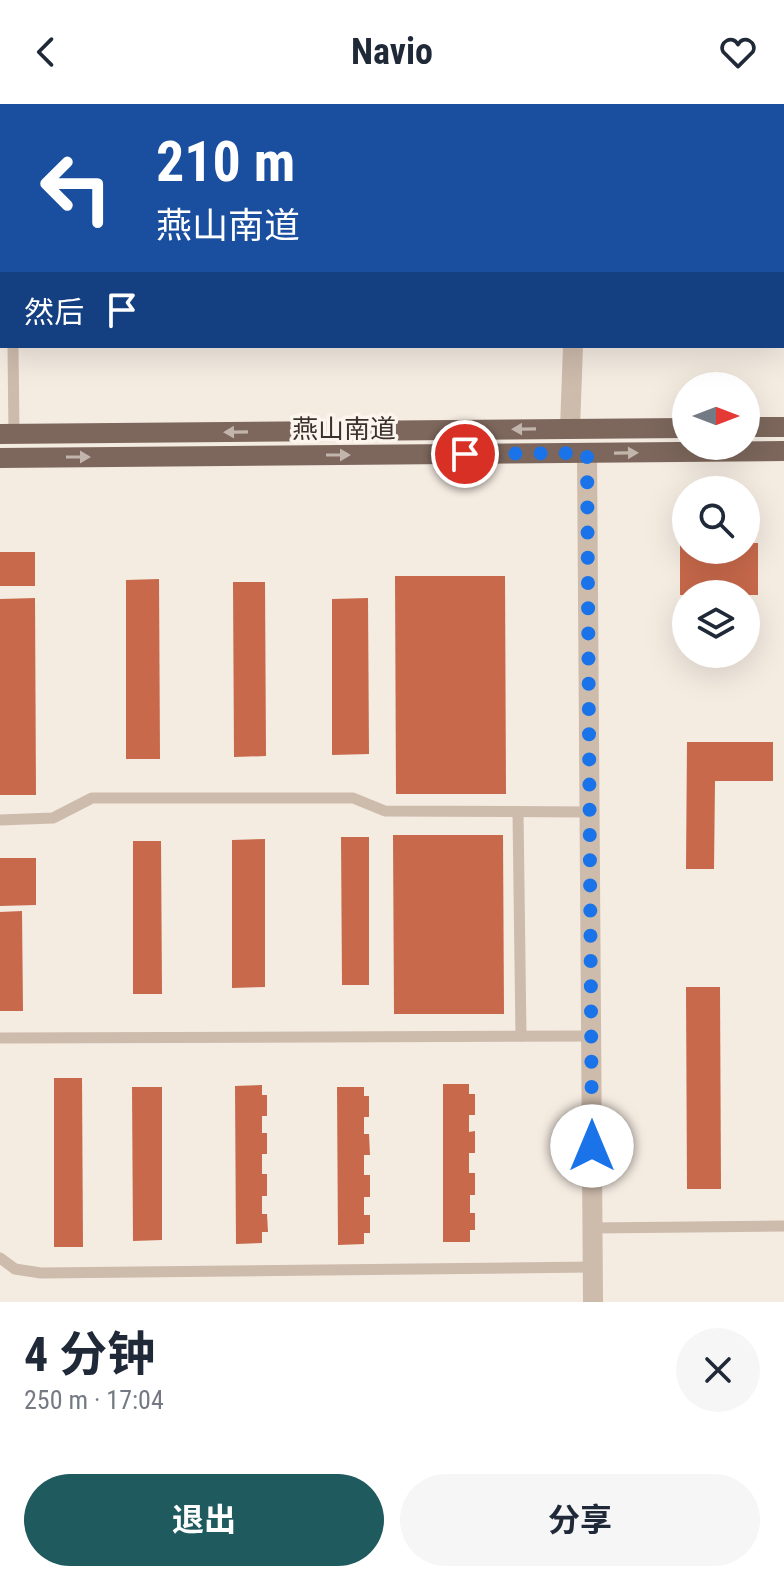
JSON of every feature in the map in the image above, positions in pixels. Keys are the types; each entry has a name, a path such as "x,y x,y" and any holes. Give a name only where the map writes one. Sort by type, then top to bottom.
{"main road":[{"path":"760,427 784,427"},
{"name":"燕山南道","path":"7,434 672,428"},
{"name":"燕山南道","path":"0,458 784,451"}],"street":[{"path":"570,429 573,348"},
{"path":"587,453 593,1302"}],"lane":[{"path":"7,434 13,348"},
{"path":"0,820 53,818 92,798 353,798 385,811 589,812"},
{"path":"518,812 521,1036"},
{"path":"0,1038 591,1036"},
{"path":"592,1228 784,1226"},
{"path":"0,1258 15,1269 41,1273 593,1267"}],"building":[{"path":"0,552 35,552 35,586 0,586"},
{"path":"680,564 758,564 758,580 680,580"},
{"path":"395,576 505,576 506,794 396,794"},
{"path":"159,579 160,759 126,759 126,580"},
{"path":"233,582 265,582 266,756 234,757"},
{"path":"35,598 36,795 0,795 0,599"},
{"path":"368,598 369,754 332,755 332,599"},
{"path":"687,742 773,742 773,781 715,781 714,869 686,869"},
{"path":"393,835 503,835 504,1014 394,1014"},
{"path":"341,837 369,837 369,985 342,985"},
{"path":"265,839 265,987 232,988 232,840"},
{"path":"133,841 161,841 162,994 133,994"},
{"path":"0,858 36,858 36,905 0,906"},
{"path":"22,911 23,1011 0,1011 0,912"},
{"path":"686,987 720,987 721,1189 687,1189"},
{"path":"54,1078 82,1078 83,1247 54,1247"},
{"path":"443,1084 469,1084 469,1094 475,1094 475,1115 469,1115 469,1132 475,1131 475,1153 469,1153 469,1173 475,1173 475,1195 470,1195 470,1213 475,1213 475,1230 470,1230 470,1242 443,1242"},
{"path":"262,1085 262,1095 267,1095 267,1116 262,1116 262,1133 267,1133 267,1154 262,1154 262,1174 267,1174 267,1196 262,1196 262,1214 267,1214 268,1232 262,1232 262,1243 236,1244 235,1086"},
{"path":"132,1087 162,1087 162,1240 133,1241"},
{"path":"337,1087 364,1087 364,1096 369,1096 369,1117 364,1117 364,1134 369,1134 370,1155 364,1155 364,1175 370,1175 370,1197 364,1197 364,1215 370,1215 370,1233 364,1233 364,1244 338,1245"}],"route":[{"path":"465,454 587,453 592,1146"}]}
